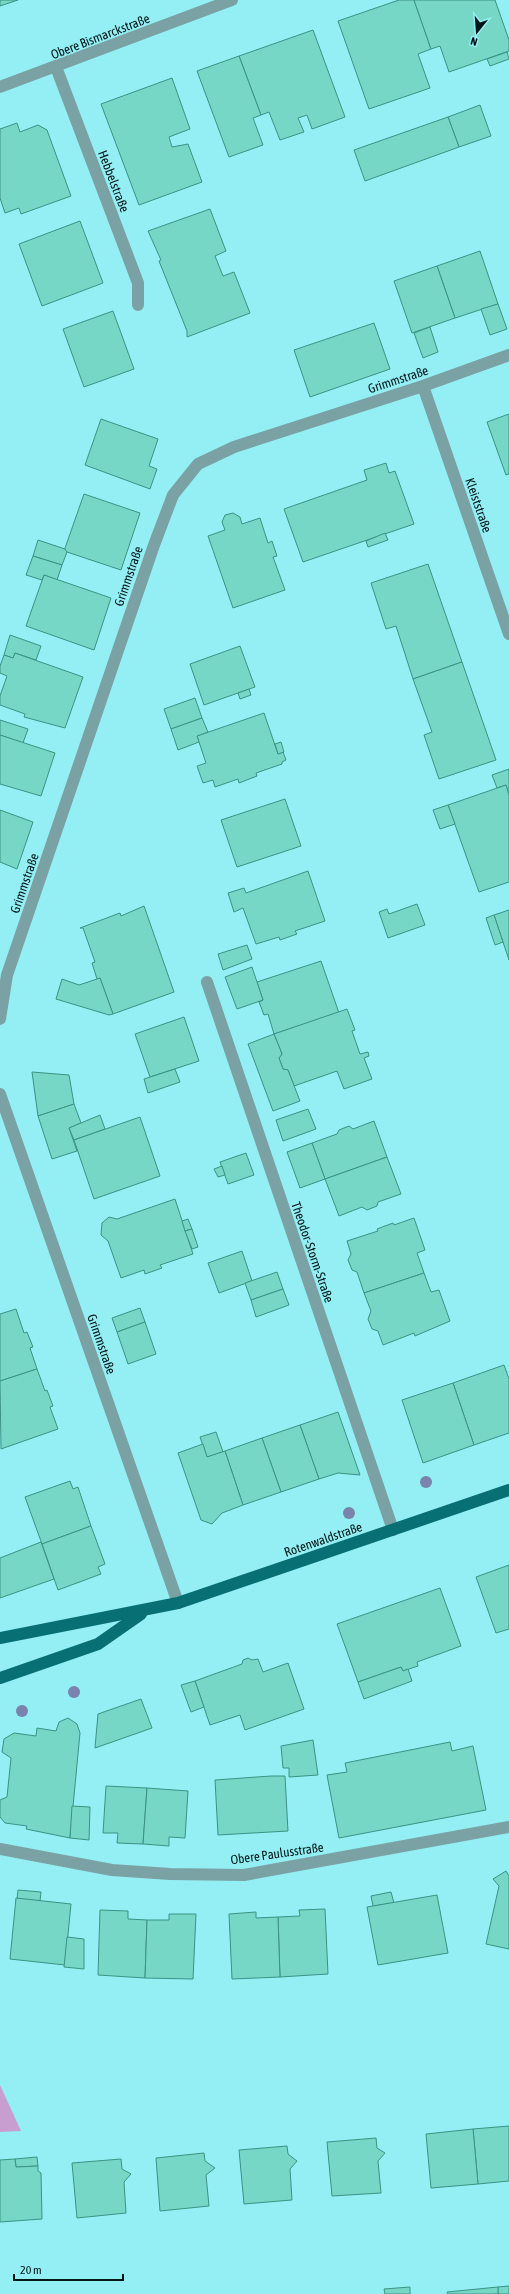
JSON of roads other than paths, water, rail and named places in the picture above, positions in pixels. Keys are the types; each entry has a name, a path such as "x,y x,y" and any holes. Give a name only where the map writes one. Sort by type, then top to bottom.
{"main road":[{"name":"Rotenwaldstraße","path":"0,1638 145,1611 178,1603 509,1490"},
{"name":"Rotenwaldstraße","path":"0,1678 98,1644 145,1611"}],"street":[{"name":"Obere Bismarckstraße","path":"0,87 232,0"},
{"name":"Hebbelstraße","path":"56,67 138,283 138,305"},
{"name":"Grimmstraße","path":"0,1019 7,975 154,545 173,495 198,464 234,447 423,386 509,355"},
{"name":"Kleiststraße","path":"423,386 509,634"},
{"name":"Theodor-Storm-Straße","path":"207,982 393,1530"},
{"name":"Grimmstraße","path":"0,1094 178,1603"},
{"name":"Obere Paulusstraße","path":"0,1849 112,1870 170,1874 244,1875 509,1827"}]}
